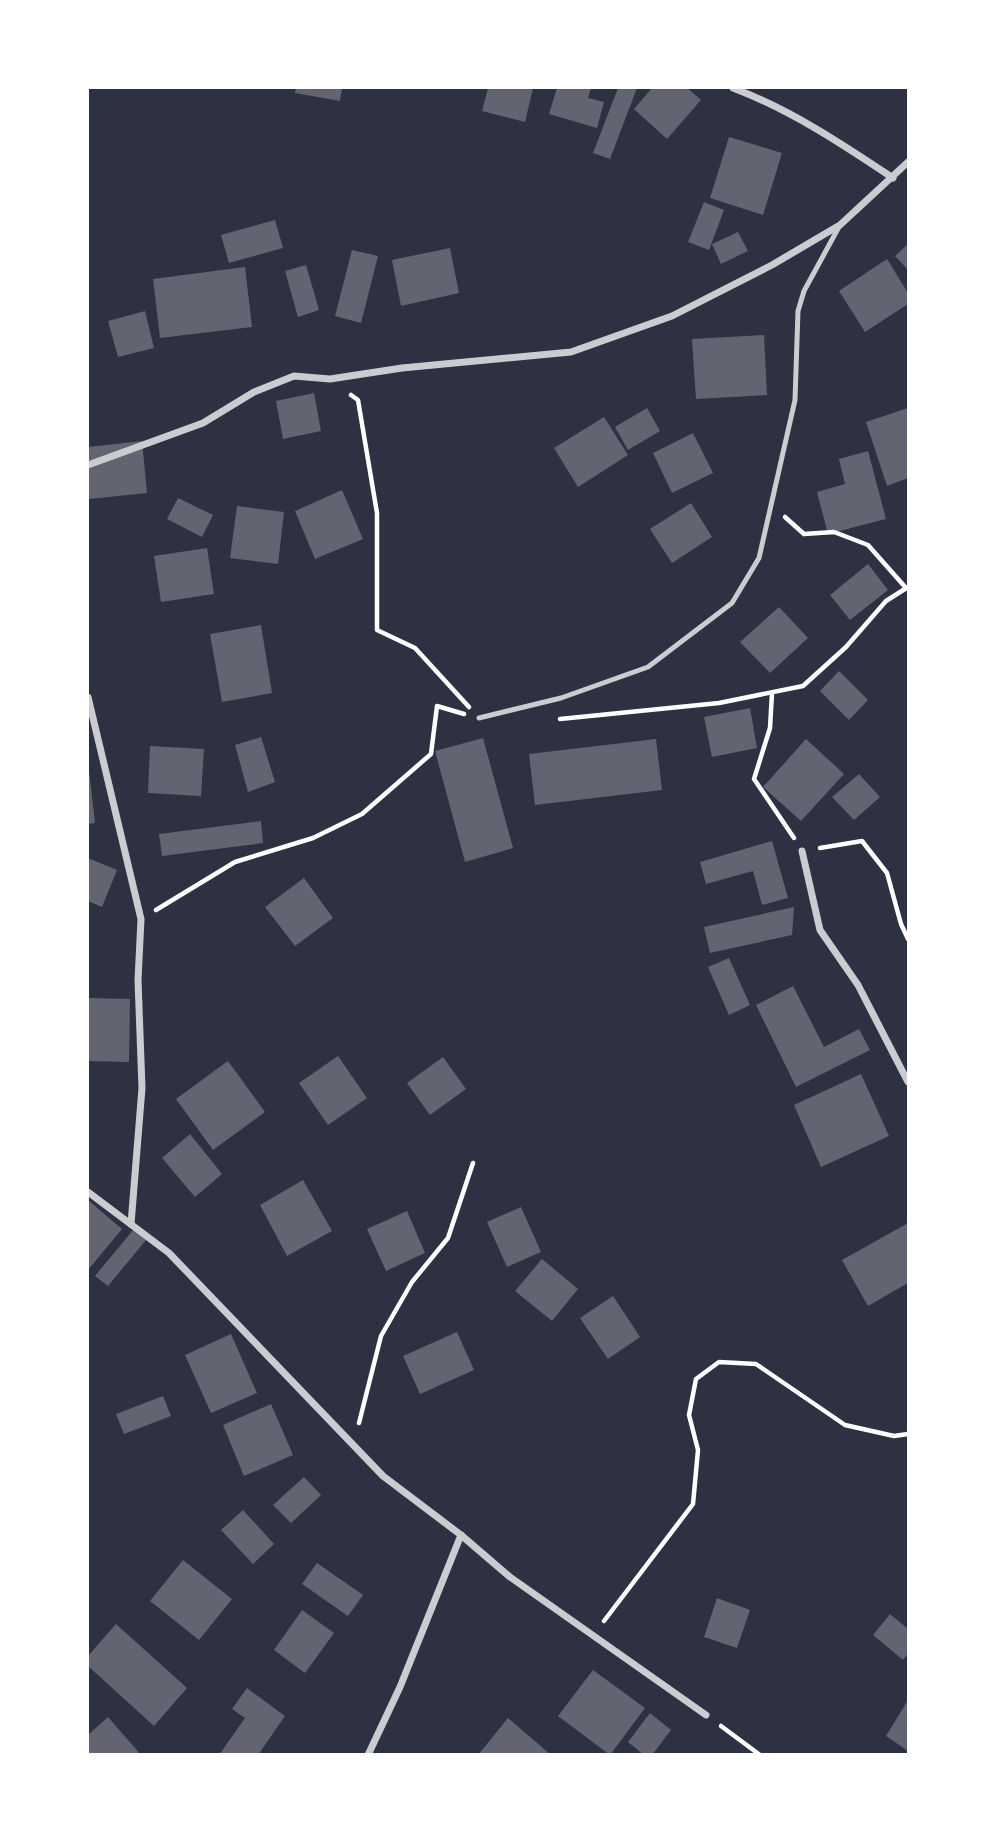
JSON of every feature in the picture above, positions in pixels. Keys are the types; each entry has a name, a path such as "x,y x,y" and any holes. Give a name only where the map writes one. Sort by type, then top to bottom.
{"street":[{"path":"733,88 769,102 893,178"},
{"path":"88,465 203,423 254,392 294,376 330,379 402,368 571,352 672,316 772,265 840,225 908,162"},
{"path":"88,697 141,919 138,979 142,1088 131,1224"},
{"path":"802,851 820,930 858,985 908,1082"},
{"path":"88,1192 169,1253 383,1476 461,1535 510,1577 706,1715"},
{"path":"369,1755 400,1687 461,1535"}],"lane":[{"path":"479,718 561,698 648,667 732,603 759,558 795,400 798,311 804,291 840,225"}],"path":[{"path":"330,379 358,400 377,513 377,630 415,648 479,718"},
{"path":"547,720 719,703 803,686 846,646 886,601 907,587 868,545 834,532 804,534 784,515 776,483"},
{"path":"772,693 770,728 754,779 802,851 862,841 887,873 901,924 908,939"},
{"path":"141,919 235,862 313,838 362,814 432,754 437,706 479,718"},
{"path":"353,1444 381,1335 412,1282 448,1237 473,1163"},
{"path":"592,1635 694,1504 698,1450 689,1415 696,1379 719,1362 756,1364 845,1425 894,1436 908,1434"},
{"path":"706,1715 760,1755"}],"building":[{"path":"296,88 342,88 340,101 295,93"},
{"path":"488,88 533,88 525,122 482,111"},
{"path":"557,88 591,88 588,98 604,102 597,128 549,114"},
{"path":"618,88 637,88 610,159 593,153"},
{"path":"652,88 687,88 701,100 667,139 634,109"},
{"path":"729,137 782,153 763,215 710,198"},
{"path":"704,202 724,210 709,250 688,242"},
{"path":"275,220 283,248 229,263 221,235"},
{"path":"738,232 748,251 721,264 712,244"},
{"path":"908,244 908,270 895,256"},
{"path":"450,248 459,293 401,306 392,260"},
{"path":"352,250 378,256 361,323 335,316"},
{"path":"887,259 908,293 908,304 865,332 839,291"},
{"path":"306,265 319,310 298,317 285,271"},
{"path":"245,267 252,327 160,338 153,279"},
{"path":"145,311 154,348 118,357 108,321"},
{"path":"764,335 767,395 696,399 692,339"},
{"path":"314,393 321,431 283,439 276,401"},
{"path":"647,408 660,431 628,450 615,427"},
{"path":"908,408 908,478 887,486 866,422"},
{"path":"604,417 628,455 578,487 554,448"},
{"path":"693,433 713,473 672,493 653,453"},
{"path":"142,441 147,493 89,499 88,447"},
{"path":"868,451 886,519 828,534 817,492 845,484 839,459"},
{"path":"342,490 363,539 315,559 295,511"},
{"path":"178,498 213,515 202,537 167,519"},
{"path":"691,503 712,537 672,563 650,529"},
{"path":"237,506 284,512 278,564 230,558"},
{"path":"207,548 214,594 161,602 154,556"},
{"path":"868,564 888,590 850,620 830,595"},
{"path":"779,607 808,638 770,673 740,642"},
{"path":"261,625 272,693 222,702 210,634"},
{"path":"839,671 868,700 849,720 820,691"},
{"path":"750,708 757,748 712,757 704,717"},
{"path":"261,737 275,782 248,792 235,745"},
{"path":"483,738 513,848 465,862 435,751"},
{"path":"656,739 662,790 535,805 529,754"},
{"path":"806,739 844,774 801,821 763,787"},
{"path":"150,746 204,749 201,796 148,793"},
{"path":"88,770 95,823 88,824"},
{"path":"859,774 880,797 854,820 832,797"},
{"path":"261,821 263,843 162,856 159,834"},
{"path":"772,841 788,898 762,905 753,871 706,884 700,862"},
{"path":"88,858 117,870 102,907 88,901"},
{"path":"304,878 333,918 295,946 265,907"},
{"path":"794,907 792,935 710,953 704,927"},
{"path":"729,958 750,1005 729,1015 708,967"},
{"path":"793,986 824,1047 859,1029 870,1050 796,1087 756,1005"},
{"path":"88,998 130,999 129,1062 88,1061"},
{"path":"338,1056 367,1098 328,1125 299,1083"},
{"path":"443,1057 466,1089 430,1115 407,1083"},
{"path":"228,1061 265,1112 213,1150 176,1099"},
{"path":"861,1074 889,1136 821,1167 794,1105"},
{"path":"190,1134 222,1174 195,1197 162,1158"},
{"path":"303,1180 332,1231 287,1256 260,1205"},
{"path":"88,1200 122,1229 88,1270"},
{"path":"521,1207 541,1252 507,1267 487,1222"},
{"path":"407,1211 425,1253 386,1271 367,1229"},
{"path":"908,1223 908,1283 868,1306 842,1260"},
{"path":"134,1229 146,1240 108,1286 95,1276"},
{"path":"542,1259 578,1289 552,1321 515,1291"},
{"path":"613,1296 640,1337 608,1359 580,1318"},
{"path":"457,1332 474,1370 420,1394 403,1356"},
{"path":"231,1334 257,1393 211,1413 185,1355"},
{"path":"163,1396 171,1416 124,1434 116,1414"},
{"path":"271,1404 293,1455 244,1476 223,1425"},
{"path":"304,1477 321,1495 291,1523 273,1505"},
{"path":"243,1510 274,1544 253,1564 221,1530"},
{"path":"183,1560 232,1599 199,1640 150,1601"},
{"path":"317,1563 363,1595 348,1616 302,1584"},
{"path":"717,1598 750,1610 737,1648 704,1637"},
{"path":"302,1610 334,1633 305,1673 274,1650"},
{"path":"890,1614 908,1629 908,1653 903,1660 873,1635"},
{"path":"116,1624 187,1688 154,1726 88,1666 88,1656"},
{"path":"593,1670 645,1708 610,1755 558,1716"},
{"path":"247,1688 285,1716 258,1755 219,1755 245,1718 232,1709"},
{"path":"908,1700 908,1751 886,1736"},
{"path":"650,1713 671,1730 652,1755 644,1755 628,1742"},
{"path":"108,1717 141,1755 88,1755 88,1735"},
{"path":"508,1718 551,1755 478,1755"}]}
